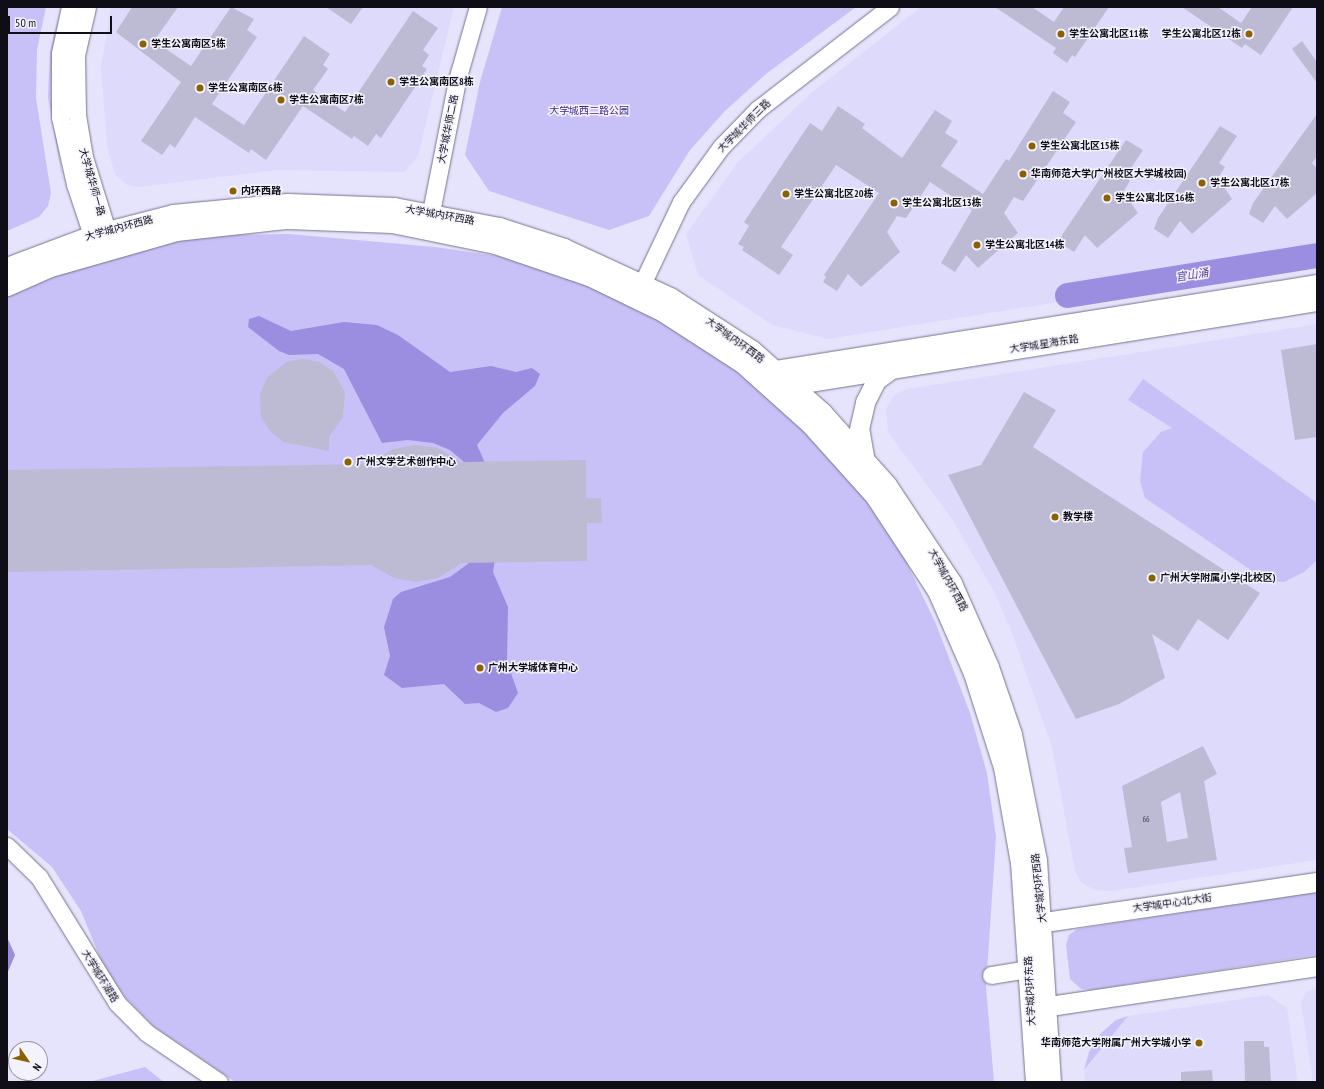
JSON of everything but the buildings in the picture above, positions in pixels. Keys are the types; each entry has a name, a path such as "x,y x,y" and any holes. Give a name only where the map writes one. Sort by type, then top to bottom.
{"main road":[{"name":"大学城内环西路","path":"7,267 173,214 248,205 321,202 532,237 643,282 700,314 774,379 874,495 920,561 951,620 987,710 1001,760 1020,862 1035,923"},
{"name":"大学城内环西路","path":"430,221 527,253 600,280 690,329 774,379 792,384 865,457 934,552 967,613 989,667 1019,764 1037,860 1035,923 1039,1008"},
{"name":"大学城内环西路","path":"7,286 101,238"},
{"name":"大学城星海东路","path":"774,379 1317,284"},
{"name":"大学城星海东路","path":"792,384 1317,301"},
{"path":"865,457 859,429 864,404 876,380 891,369"},
{"name":"大学城中心北大街","path":"1035,923 1317,882"},
{"path":"1039,1008 1317,966"},
{"name":"大学城内环东路","path":"1035,1082 1039,1008"},
{"name":"大学城内环东路","path":"1039,1008 1051,1082"}],"street":[{"name":"大学城华师一路","path":"70,7 60,53 60,117 68,161 101,238"},
{"name":"大学城华师一路","path":"86,7 76,55 76,115 101,238"},
{"name":"大学城华师二路","path":"430,221 457,80 478,7"},
{"name":"大学城华师三路","path":"643,282 681,202 721,147 758,109 890,7"},
{"name":"大学城环湖路","path":"7,846 39,877 117,1003 147,1033 219,1082"},
{"path":"991,974 1037,967"}],"shaded area":[{"path":"111,7 454,7 418,156 405,172 278,170 138,187 127,185 115,175 107,146 101,67"},
{"name":"华南师范大学(广州校区大学城校园)","path":"921,7 1317,7 1317,249 1064,289 1065,301 828,339 772,325 698,275 686,234 737,163 810,94"},
{"path":"259,316 291,331 344,322 377,325 398,335 450,372 491,366 516,372 532,368 540,374 535,386 503,413 477,445 486,465 497,548 493,572 508,607 507,662 518,693 508,708 496,712 479,703 465,704 444,684 402,688 384,675 390,656 384,627 393,599 401,592 450,577 469,563 464,462 450,450 433,443 408,440 382,443 344,369 318,354 289,355 279,351 248,327 249,319"},
{"name":"广州大学附属小学(北校区)","path":"1317,324 1317,860 1112,891 1094,890 1081,882 1075,871 1052,747 1012,633 995,593 952,519 888,432 886,408 896,394 907,389"},
{"path":"7,937 15,955 7,974"},
{"path":"1317,987 1317,1082 1313,1082 1301,1002 1306,992"},
{"name":"华南师范大学附属广州大学城小学","path":"1268,995 1287,1008 1298,1082 1085,1082 1084,1070 1128,1016"}],"green space":[{"path":"7,7 46,7 37,50 36,98 51,193 48,206 39,217 7,231"},
{"path":"61,7 52,52 51,97 63,183 48,97 50,52"},
{"name":"大学城西二路公园","path":"502,7 856,7 766,74 725,111 690,150 649,216 609,230 489,191 465,155 480,82"},
{"name":"广州大学城体育中心","path":"289,234 435,247 520,259 642,306 727,359 832,445 892,532 936,624 970,713 987,773 996,837 986,987 994,1082 235,1082 153,1026 125,997 103,965 81,911 52,867 7,829 7,291 112,247 212,235"},
{"path":"1143,379 1317,503 1317,560 1304,572 1284,582 1267,581 1145,498 1140,481 1143,452 1161,432 1172,428 1128,400"},
{"path":"1317,892 1317,955 1091,990 1081,989 1070,979 1066,945 1069,935 1077,929"},
{"path":"1128,1016 1084,1070 1089,1052 1101,1033 1116,1020"},
{"path":"145,1067 164,1082 89,1082"}],"waterway":[{"name":"官山涌","path":"1067,295 1317,255"}],"place":[{"name":"学生公寓北区11栋","path":"1061,34"},
{"name":"学生公寓北区12栋","path":"1249,34"},
{"name":"学生公寓南区5栋","path":"143,44"},
{"name":"学生公寓南区8栋","path":"391,82"},
{"name":"学生公寓南区6栋","path":"200,88"},
{"name":"学生公寓南区7栋","path":"281,100"},
{"name":"学生公寓北区15栋","path":"1032,146"},
{"name":"华南师范大学(广州校区大学城校园)","path":"1023,174"},
{"name":"学生公寓北区17栋","path":"1202,183"},
{"name":"内环西路","path":"233,191"},
{"name":"学生公寓北区20栋","path":"786,194"},
{"name":"学生公寓北区16栋","path":"1107,198"},
{"name":"学生公寓北区13栋","path":"894,203"},
{"name":"学生公寓北区14栋","path":"977,245"},
{"name":"广州文学艺术创作中心","path":"348,462"},
{"name":"教学楼","path":"1055,517"},
{"name":"广州大学附属小学(北校区)","path":"1152,578"},
{"name":"广州大学城体育中心","path":"480,668"},
{"name":"华南师范大学附属广州大学城小学","path":"1199,1043"}]}
